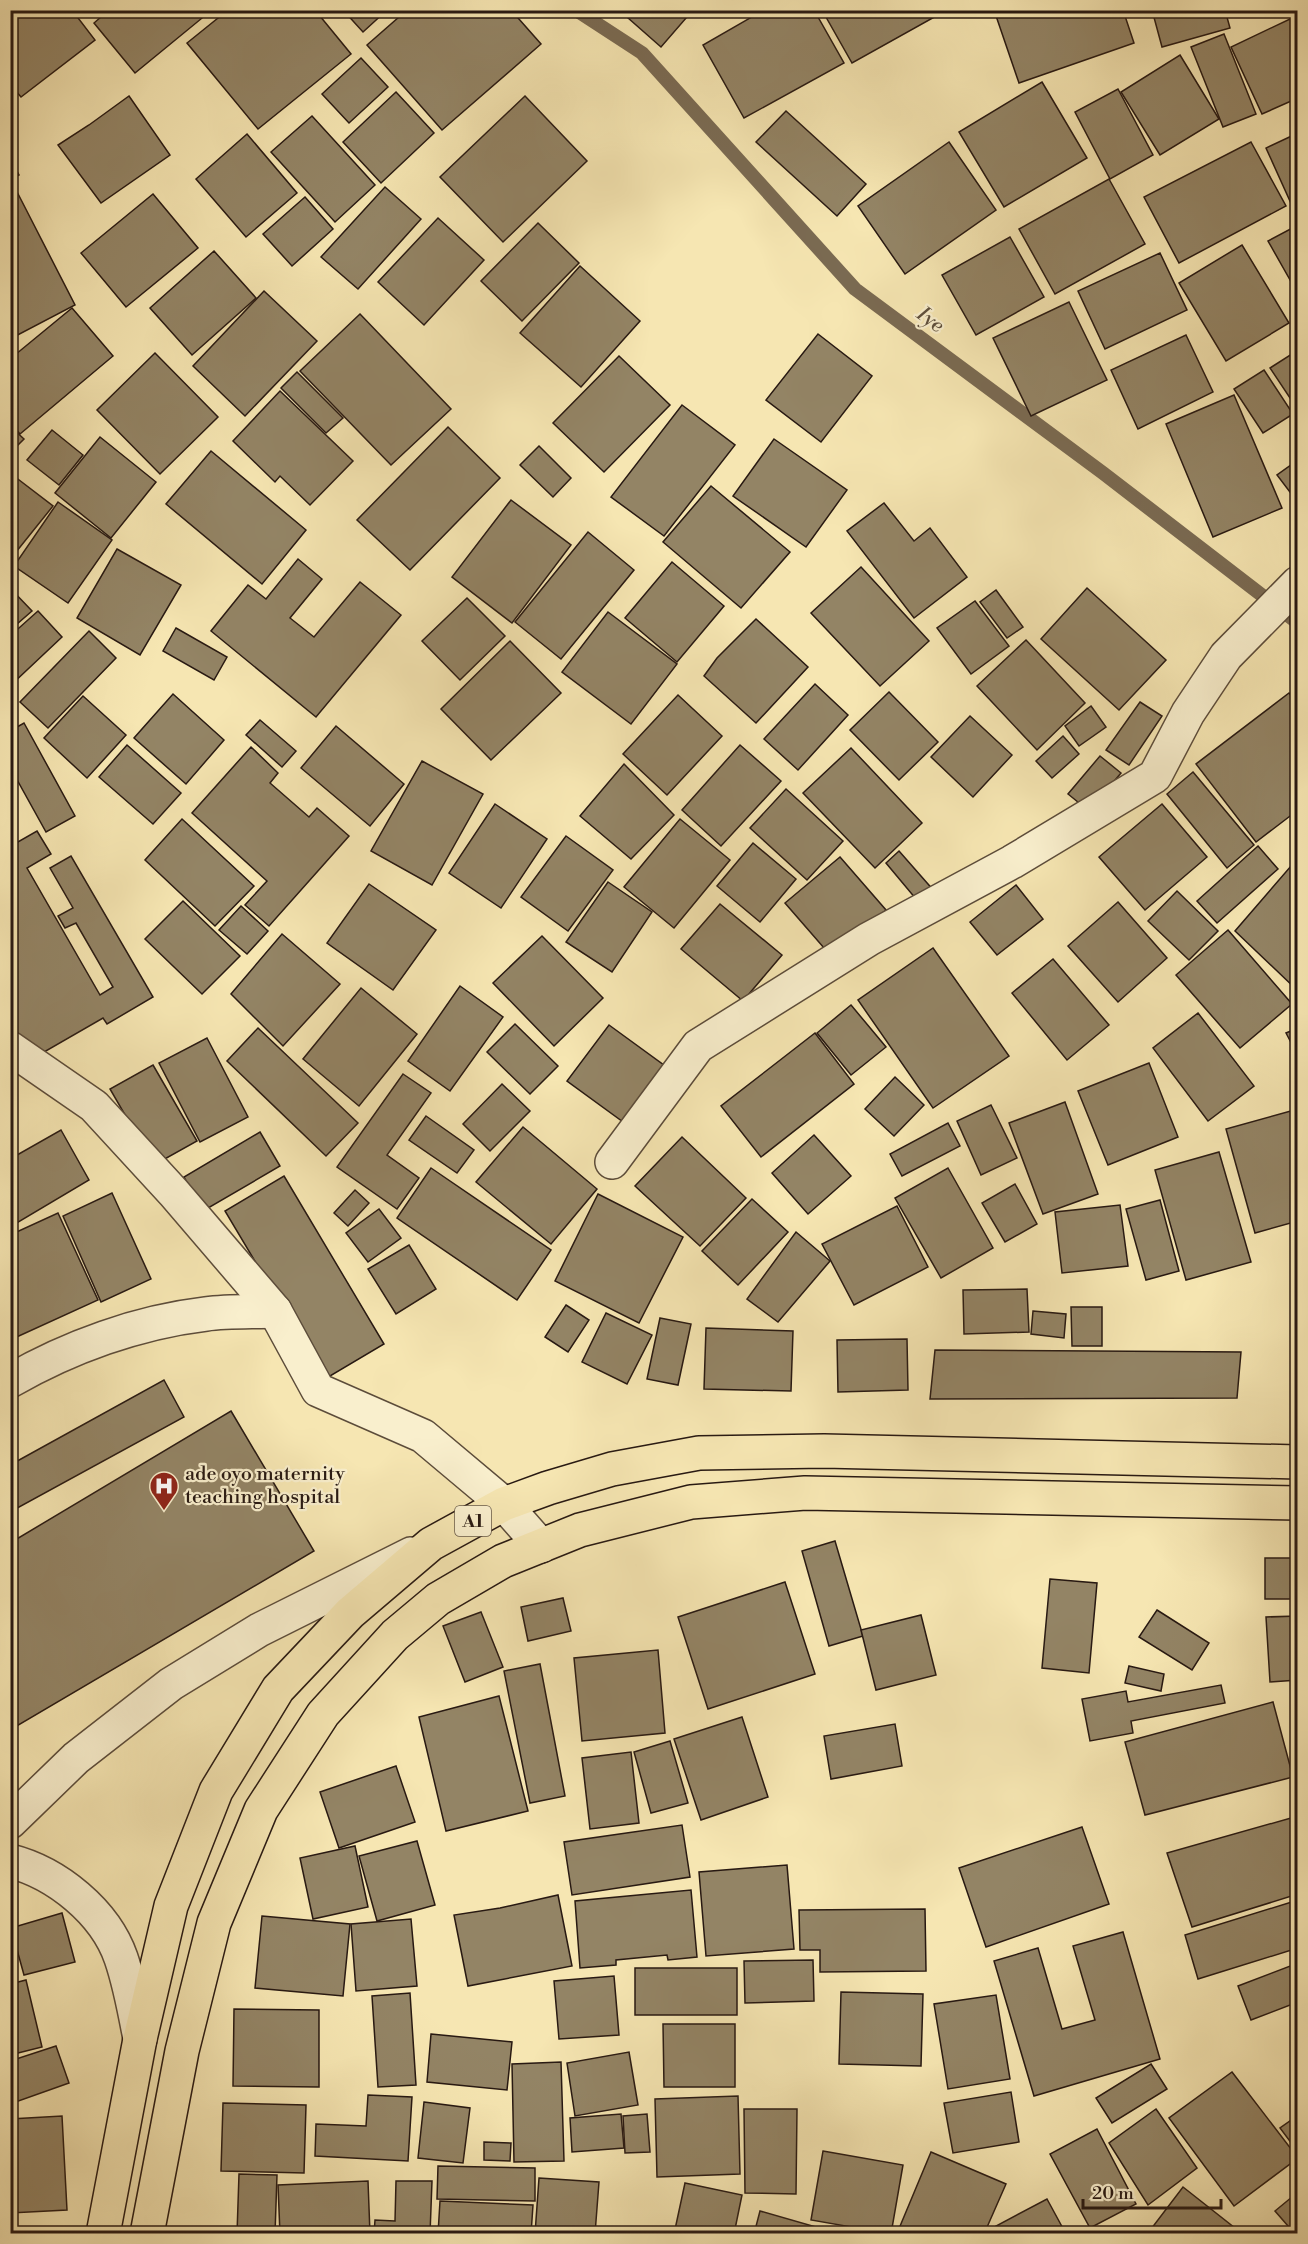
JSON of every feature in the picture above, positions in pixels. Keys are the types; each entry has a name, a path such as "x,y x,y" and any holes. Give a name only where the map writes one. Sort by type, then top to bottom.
{"highway":[{"name":"A1","path":"103,2234 140,2039 171,1906 216,1791 278,1689 350,1613 431,1544 504,1503 612,1469 699,1453 824,1451 1292,1461"},
{"path":"1290,1503 1292,1461"},
{"name":"A1","path":"147,2234 182,2051 214,1923 261,1810 323,1714 395,1635 438,1599 503,1561 580,1530 691,1502 804,1493 1290,1503"}],"street":[{"path":"612,1162 698,1046 869,939 1012,862 1155,776 1188,713 1226,656 1298,583"},
{"path":"10,1048 94,1106 174,1193 275,1311 318,1390 423,1436 504,1503 541,1546"},
{"path":"10,1382 43,1362 134,1328 206,1314 275,1311"},
{"path":"10,1822 76,1758 171,1684 259,1629 431,1544"},
{"path":"10,1861 26,1865 66,1888 99,1918 120,1956 133,2001 140,2039"}],"building":[{"path":"10,10 72,10 95,40 21,97 10,84"},
{"path":"109,10 204,10 207,14 135,73 94,23"},
{"path":"228,10 315,10 351,54 258,129 187,43"},
{"path":"343,10 387,10 363,32"},
{"path":"407,10 511,10 541,44 442,130 367,45"},
{"path":"619,10 693,10 661,47"},
{"path":"764,10 814,10 844,63 744,118 703,45"},
{"path":"822,10 947,10 852,63"},
{"path":"994,10 1123,10 1134,43 1019,83"},
{"path":"1152,10 1225,10 1230,28 1162,47"},
{"path":"1290,19 1298,35 1298,98 1262,114 1231,47"},
{"path":"1224,34 1256,114 1223,127 1191,47"},
{"path":"1180,55 1219,119 1160,155 1121,92"},
{"path":"361,58 388,87 349,123 322,94"},
{"path":"1042,82 1087,158 1004,207 959,132"},
{"path":"1118,89 1153,155 1110,179 1075,112"},
{"path":"396,92 434,133 381,183 343,142"},
{"path":"129,96 170,155 101,203 58,145"},
{"path":"525,96 587,161 503,242 440,177"},
{"path":"786,111 866,184 837,216 756,142"},
{"path":"312,116 375,185 335,222 271,152"},
{"path":"1298,133 1298,208 1294,210 1266,148"},
{"path":"247,134 297,193 246,237 196,179"},
{"path":"949,142 996,210 905,274 858,206"},
{"path":"1251,142 1286,206 1179,263 1144,197"},
{"path":"10,158 19,175 10,180"},
{"path":"1109,179 1145,244 1055,294 1019,229"},
{"path":"13,184 75,305 10,339 10,185"},
{"path":"385,187 421,219 358,289 321,257"},
{"path":"153,194 198,248 126,307 81,253"},
{"path":"305,197 333,229 292,266 263,234"},
{"path":"438,218 484,260 424,325 378,282"},
{"path":"538,223 579,263 522,321 481,281"},
{"path":"1298,225 1298,294 1268,241"},
{"path":"1010,237 1044,297 976,335 942,275"},
{"path":"1242,245 1289,323 1226,361 1179,283"},
{"path":"214,251 256,298 192,355 150,308"},
{"path":"1160,253 1187,310 1105,349 1078,291"},
{"path":"580,266 640,321 581,387 520,333"},
{"path":"264,291 317,341 245,416 193,366"},
{"path":"1069,302 1107,380 1031,416 993,338"},
{"path":"72,308 113,356 20,434 10,422 10,359"},
{"path":"360,314 451,409 391,465 300,371"},
{"path":"818,334 872,376 821,442 766,400"},
{"path":"1186,335 1213,392 1138,429 1111,370"},
{"path":"1298,350 1298,410 1270,368"},
{"path":"155,353 218,417 160,474 97,410"},
{"path":"619,356 670,405 604,472 553,423"},
{"path":"1264,370 1293,414 1263,433 1234,389"},
{"path":"297,372 343,418 326,433 281,388"},
{"path":"280,391 353,461 310,505 280,476 275,482 233,441"},
{"path":"1234,395 1282,508 1213,537 1166,424"},
{"path":"682,405 735,445 664,536 611,497"},
{"path":"10,426 24,439 10,453"},
{"path":"448,427 500,478 410,570 357,520"},
{"path":"52,430 83,455 59,485 27,460"},
{"path":"100,437 156,482 111,538 55,493"},
{"path":"774,439 847,490 806,547 733,496"},
{"path":"539,446 571,478 553,497 520,465"},
{"path":"211,451 306,530 262,584 166,504"},
{"path":"1298,460 1298,500 1296,500 1277,475"},
{"path":"10,473 53,506 12,557 10,556"},
{"path":"711,486 790,552 741,608 663,542"},
{"path":"511,500 571,545 512,623 452,577"},
{"path":"58,502 112,540 68,603 14,566"},
{"path":"884,503 914,541 930,528 967,577 914,618 847,531"},
{"path":"588,532 634,570 561,659 515,622"},
{"path":"117,549 181,585 140,655 77,618"},
{"path":"298,559 322,579 290,618 314,637 360,582 401,615 316,717 211,631 248,585 266,599"},
{"path":"672,562 724,606 677,662 625,618"},
{"path":"861,567 929,641 880,686 811,613"},
{"path":"10,588 32,611 10,630"},
{"path":"1087,588 1166,660 1119,710 1041,639"},
{"path":"996,590 1023,627 1007,638 980,602"},
{"path":"467,598 505,636 460,680 422,641"},
{"path":"975,601 1009,646 971,674 937,628"},
{"path":"38,611 62,637 11,685 10,636"},
{"path":"608,612 677,664 631,724 562,672"},
{"path":"756,619 808,667 756,723 704,676 717,658"},
{"path":"176,628 227,657 214,680 163,651"},
{"path":"89,631 116,658 48,728 20,702"},
{"path":"1026,640 1085,703 1037,750 977,686"},
{"path":"510,641 561,693 491,760 441,709"},
{"path":"815,684 848,715 798,770 764,739"},
{"path":"889,692 938,742 899,780 850,730"},
{"path":"1289,693 1298,704 1298,810 1256,842 1196,764"},
{"path":"173,694 224,740 186,784 134,738"},
{"path":"678,695 722,736 667,795 623,754"},
{"path":"83,696 126,735 87,778 44,738"},
{"path":"1140,702 1162,716 1129,765 1106,750"},
{"path":"1091,706 1106,727 1079,746 1065,726"},
{"path":"970,716 1012,755 973,797 931,757"},
{"path":"260,720 296,751 282,767 246,735"},
{"path":"24,723 75,816 46,832 10,767 10,731"},
{"path":"336,726 404,784 370,826 301,768"},
{"path":"1063,736 1079,754 1052,778 1036,761"},
{"path":"127,745 181,793 153,824 99,777"},
{"path":"740,745 781,781 721,846 682,810"},
{"path":"251,747 278,773 270,783 309,817 317,808 349,836 269,926 245,905 267,881 192,813"},
{"path":"851,748 922,823 875,868 803,793"},
{"path":"1100,756 1121,773 1089,811 1068,794"},
{"path":"422,761 483,794 432,885 371,851"},
{"path":"624,764 674,815 631,859 580,816"},
{"path":"1193,772 1254,845 1227,868 1167,794"},
{"path":"786,789 843,841 807,880 750,828"},
{"path":"495,804 547,839 501,908 449,873"},
{"path":"1162,804 1207,857 1145,910 1099,857"},
{"path":"182,819 254,886 215,926 145,860"},
{"path":"680,819 730,860 674,928 624,887"},
{"path":"37,831 51,854 27,868 100,995 113,987 76,923 65,928 58,916 73,908 50,868 71,856 153,997 107,1024 103,1018 32,1059 10,1022 10,844 11,846"},
{"path":"566,836 613,870 568,931 521,897"},
{"path":"753,843 796,879 760,922 717,886"},
{"path":"1258,846 1278,869 1217,923 1197,901"},
{"path":"899,851 935,892 921,905 886,863"},
{"path":"840,857 886,910 831,956 785,903"},
{"path":"1291,866 1298,873 1298,991 1235,931"},
{"path":"608,882 652,912 612,972 566,942"},
{"path":"369,884 436,930 393,990 327,943"},
{"path":"1016,885 1043,919 997,955 970,922"},
{"path":"1177,891 1218,931 1189,960 1148,921"},
{"path":"183,901 240,956 202,994 145,939"},
{"path":"1118,902 1167,958 1118,1002 1068,946"},
{"path":"720,904 782,955 743,1001 681,949"},
{"path":"241,906 268,931 247,954 219,930"},
{"path":"1228,930 1292,1004 1240,1048 1176,975"},
{"path":"282,934 340,984 283,1046 231,994"},
{"path":"542,936 603,998 554,1046 493,983"},
{"path":"933,948 1009,1056 933,1108 858,1000"},
{"path":"1053,959 1109,1025 1067,1060 1012,993"},
{"path":"460,986 503,1017 450,1091 408,1061"},
{"path":"361,988 417,1034 359,1106 303,1059"},
{"path":"851,1005 886,1047 851,1075 817,1033"},
{"path":"1198,1013 1254,1086 1208,1121 1153,1048"},
{"path":"515,1024 558,1066 530,1094 487,1052"},
{"path":"609,1025 672,1071 630,1127 567,1081"},
{"path":"258,1028 358,1123 326,1156 227,1061"},
{"path":"1298,1028 1298,1056 1286,1033"},
{"path":"815,1033 854,1084 761,1157 721,1106"},
{"path":"207,1038 248,1117 200,1142 159,1063"},
{"path":"1149,1063 1178,1137 1108,1165 1078,1091"},
{"path":"153,1065 197,1141 154,1165 110,1089"},
{"path":"403,1074 431,1093 387,1155 419,1178 397,1209 337,1167"},
{"path":"895,1077 924,1105 894,1136 865,1109"},
{"path":"502,1084 530,1111 490,1151 463,1124"},
{"path":"1065,1102 1098,1194 1043,1214 1009,1123"},
{"path":"991,1105 1017,1158 981,1175 957,1121"},
{"path":"1298,1109 1298,1221 1255,1233 1226,1129"},
{"path":"426,1116 474,1150 457,1173 409,1140"},
{"path":"948,1123 960,1146 902,1176 890,1154"},
{"path":"523,1127 597,1189 551,1244 476,1182"},
{"path":"61,1130 89,1180 10,1227 10,1159"},
{"path":"260,1132 280,1166 203,1211 184,1177"},
{"path":"814,1135 851,1176 808,1214 772,1173"},
{"path":"682,1137 746,1198 700,1246 635,1186"},
{"path":"1219,1152 1251,1262 1186,1280 1155,1170"},
{"path":"431,1168 551,1250 517,1300 397,1218"},
{"path":"948,1168 993,1248 941,1278 895,1198"},
{"path":"284,1176 384,1344 325,1379 225,1211"},
{"path":"1015,1184 1037,1224 1005,1242 982,1203"},
{"path":"355,1190 369,1203 348,1226 334,1213"},
{"path":"112,1193 151,1279 101,1302 63,1216"},
{"path":"598,1194 683,1237 639,1323 555,1281"},
{"path":"752,1199 788,1232 738,1285 702,1251"},
{"path":"1160,1200 1179,1271 1146,1280 1126,1209"},
{"path":"1120,1205 1128,1266 1062,1273 1055,1212"},
{"path":"897,1206 928,1267 854,1305 822,1244"},
{"path":"379,1209 401,1238 368,1262 346,1233"},
{"path":"58,1213 98,1300 10,1340 10,1235"},
{"path":"796,1232 830,1261 778,1322 747,1299"},
{"path":"409,1245 436,1289 396,1314 368,1269"},
{"path":"1027,1289 1029,1332 964,1334 963,1290"},
{"path":"566,1305 589,1320 568,1352 545,1337"},
{"path":"1071,1307 1102,1307 1102,1346 1072,1346"},
{"path":"1033,1311 1066,1314 1064,1338 1031,1334"},
{"path":"606,1313 652,1335 627,1384 582,1362"},
{"path":"660,1318 691,1324 678,1385 647,1379"},
{"path":"706,1328 793,1331 791,1391 704,1389"},
{"path":"907,1339 908,1390 838,1392 837,1340"},
{"path":"935,1350 1241,1352 1237,1398 930,1399"},
{"path":"164,1380 184,1417 10,1512 10,1465"},
{"path":"231,1411 314,1551 10,1730 10,1543"},
{"path":"835,1541 863,1636 829,1646 802,1551"},
{"path":"1265,1558 1298,1558 1298,1599 1265,1599"},
{"path":"1050,1579 1097,1583 1089,1673 1042,1668"},
{"path":"785,1582 815,1674 708,1709 678,1617"},
{"path":"563,1598 571,1631 528,1641 521,1607"},
{"path":"1157,1610 1209,1643 1192,1670 1139,1637"},
{"path":"481,1612 503,1667 465,1682 443,1626"},
{"path":"921,1615 936,1675 876,1690 861,1630"},
{"path":"1298,1616 1298,1680 1270,1682 1266,1617"},
{"path":"658,1650 665,1733 582,1741 574,1658"},
{"path":"540,1664 565,1796 530,1803 504,1671"},
{"path":"1129,1666 1164,1674 1161,1691 1125,1683"},
{"path":"1221,1685 1225,1703 1131,1721 1133,1733 1090,1741 1082,1699 1126,1691 1128,1702"},
{"path":"499,1696 528,1811 446,1831 419,1717"},
{"path":"1273,1702 1293,1777 1145,1815 1125,1742"},
{"path":"742,1717 768,1797 701,1820 674,1739"},
{"path":"895,1724 902,1766 831,1779 824,1736"},
{"path":"670,1741 688,1803 651,1813 634,1752"},
{"path":"631,1752 639,1823 590,1829 582,1758"},
{"path":"396,1766 415,1822 339,1848 320,1792"},
{"path":"1298,1816 1298,1894 1192,1927 1167,1853"},
{"path":"682,1825 690,1877 572,1895 564,1842"},
{"path":"1082,1827 1109,1904 986,1947 959,1868"},
{"path":"417,1841 435,1905 377,1921 359,1856"},
{"path":"355,1846 368,1907 313,1919 300,1858"},
{"path":"787,1865 794,1949 706,1956 699,1872"},
{"path":"691,1890 697,1957 668,1960 667,1955 616,1960 616,1965 580,1968 575,1901"},
{"path":"558,1895 572,1966 468,1986 454,1915 500,1908"},
{"path":"1298,1900 1298,1948 1198,1979 1185,1935"},
{"path":"925,1909 926,1971 820,1972 820,1950 800,1950 799,1910"},
{"path":"62,1913 75,1962 24,1975 11,1928"},
{"path":"262,1916 350,1924 343,1996 255,1988"},
{"path":"411,1919 417,1986 356,1991 351,1924"},
{"path":"1123,1932 1160,2059 1034,2096 994,1961 1038,1948 1062,2029 1095,2020 1073,1946"},
{"path":"813,1960 814,2001 745,2003 744,1961"},
{"path":"1298,1963 1298,2002 1251,2020 1238,1986"},
{"path":"635,1968 737,1968 737,2015 635,2015"},
{"path":"614,1976 619,2035 559,2039 554,1981"},
{"path":"26,1980 42,2047 10,2055 10,1984"},
{"path":"841,1992 923,1994 921,2066 839,2064"},
{"path":"410,1993 416,2085 378,2087 372,1996"},
{"path":"996,1995 1010,2079 948,2089 934,2004"},
{"path":"234,2009 319,2010 319,2087 233,2086"},
{"path":"663,2024 735,2024 735,2087 664,2087"},
{"path":"431,2034 512,2042 507,2090 427,2082"},
{"path":"56,2046 69,2083 10,2104 10,2061"},
{"path":"629,2052 638,2105 575,2116 567,2063"},
{"path":"561,2062 564,2161 514,2162 512,2064"},
{"path":"1151,2064 1167,2089 1112,2123 1096,2098"},
{"path":"1232,2072 1298,2158 1234,2206 1169,2118"},
{"path":"1011,2092 1019,2142 953,2153 944,2103"},
{"path":"368,2095 412,2097 408,2161 315,2156 316,2124 366,2126"},
{"path":"738,2096 740,2174 657,2177 655,2099"},
{"path":"424,2102 470,2108 463,2163 418,2158"},
{"path":"223,2103 306,2105 304,2173 221,2171"},
{"path":"744,2109 797,2109 796,2194 745,2193"},
{"path":"1156,2109 1197,2168 1148,2205 1109,2143"},
{"path":"621,2114 624,2148 572,2152 570,2118"},
{"path":"647,2114 650,2152 625,2153 623,2116"},
{"path":"62,2116 67,2210 10,2213 10,2119"},
{"path":"1298,2116 1298,2152 1280,2128"},
{"path":"1097,2129 1136,2204 1090,2228 1050,2154"},
{"path":"484,2142 511,2143 510,2161 484,2160"},
{"path":"823,2151 903,2165 891,2234 811,2220"},
{"path":"931,2152 1006,2184 984,2234 902,2234 898,2231"},
{"path":"438,2166 535,2168 535,2201 437,2199"},
{"path":"239,2174 277,2175 275,2234 237,2234"},
{"path":"539,2178 599,2182 595,2234 535,2234"},
{"path":"368,2181 370,2234 280,2234 278,2185"},
{"path":"396,2181 432,2181 430,2234 374,2234 375,2220 395,2221"},
{"path":"685,2183 742,2195 734,2234 674,2234"},
{"path":"1183,2187 1240,2232 1239,2234 1148,2233"},
{"path":"1298,2192 1298,2234 1295,2234 1275,2211"},
{"path":"1047,2199 1066,2234 1000,2234 996,2226"},
{"path":"440,2201 533,2205 531,2234 438,2234"},
{"path":"760,2211 816,2227 815,2234 754,2234"},
{"path":"182,2228 231,2229 231,2234 182,2234"}],"waterway":[{"name":"Iye","path":"576,10 642,53 855,289 1103,473 1298,623"}],"place":[{"name":"ade oyo maternity teaching hospital","path":"164,1512"}]}
